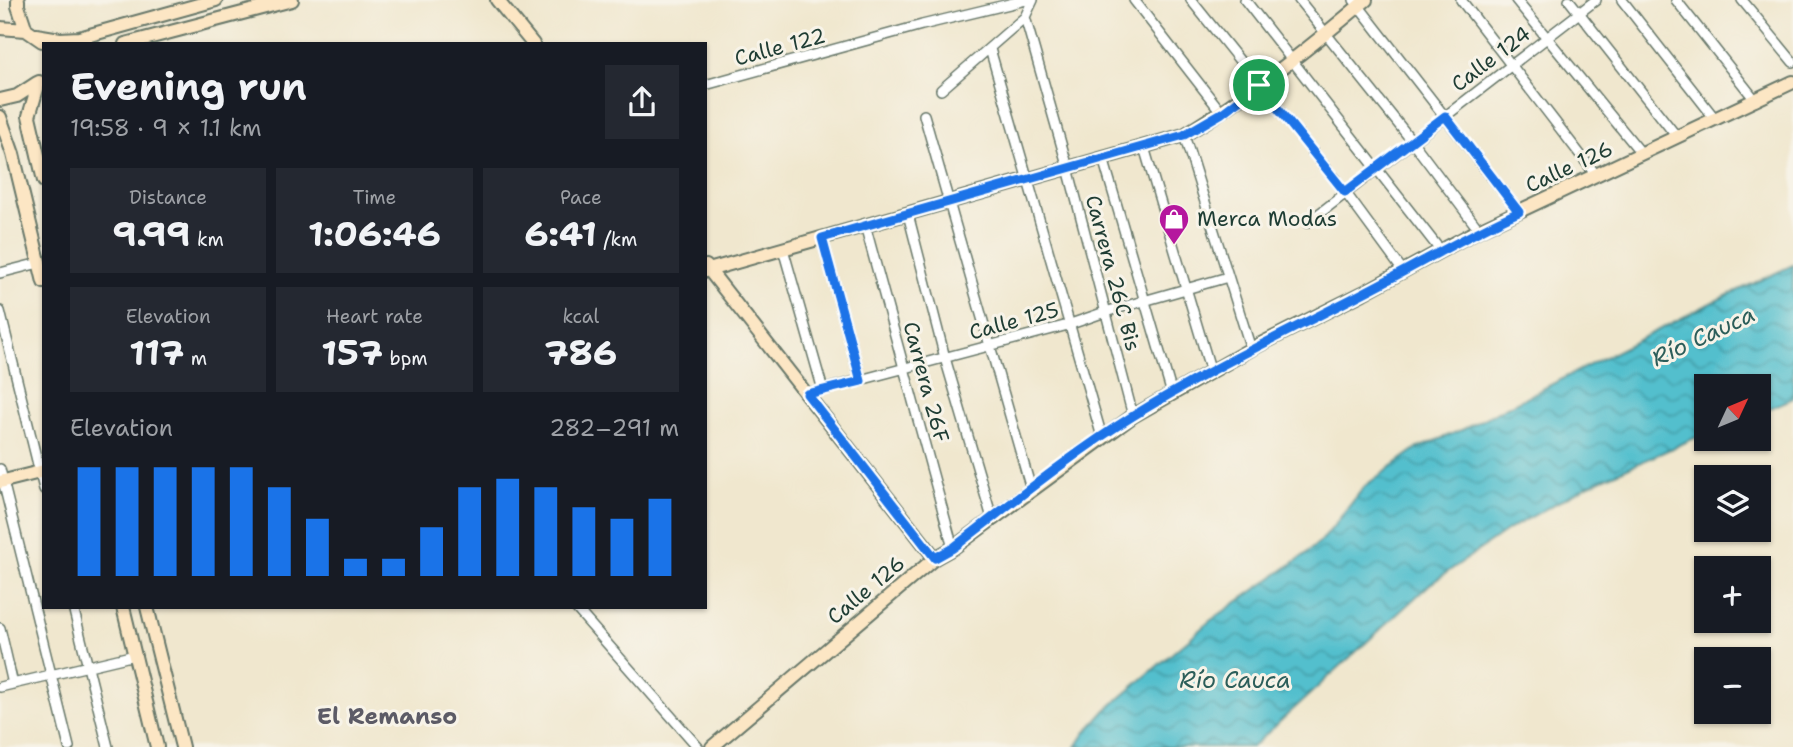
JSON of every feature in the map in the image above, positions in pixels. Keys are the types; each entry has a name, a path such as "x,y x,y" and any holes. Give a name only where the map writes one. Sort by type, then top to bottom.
{"street":[{"path":"18,0 18,6 36,36"},
{"path":"0,28 36,36 79,38 216,0"},
{"path":"133,42 292,0"},
{"path":"497,0 531,42"},
{"name":"Calle 122","path":"707,84 1026,0"},
{"path":"941,90 1025,17 1033,0"},
{"path":"1135,0 1222,113"},
{"path":"1191,0 1345,192 1404,271"},
{"path":"1245,0 1440,250"},
{"path":"1299,0 1479,230"},
{"path":"1461,0 1596,175"},
{"path":"1516,0 1642,154"},
{"path":"1569,0 1677,137"},
{"name":"Calle 124","path":"1307,223 1596,0"},
{"path":"1622,0 1716,120"},
{"path":"1676,0 1756,101"},
{"path":"1742,0 1793,62"},
{"path":"707,268 783,249 1184,135 1222,113 1293,61 1359,2 1519,212"},
{"name":"Carrera 26C Bis","path":"1025,17 1133,416"},
{"path":"990,49 1102,437"},
{"path":"0,100 17,96 41,79"},
{"path":"41,79 29,116 42,172"},
{"name":"Calle 126","path":"712,747 935,558 953,548 1133,416 1251,349 1479,230 1793,82"},
{"path":"924,115 1031,489"},
{"path":"0,117 13,154 42,274"},
{"path":"1184,135 1251,349"},
{"path":"1144,146 1211,372"},
{"path":"1103,158 1172,394"},
{"path":"908,214 945,358 992,518"},
{"name":"Carrera 26F","path":"865,225 953,548"},
{"path":"822,238 861,381"},
{"path":"783,249 823,390"},
{"path":"0,273 39,263"},
{"path":"707,269 935,558"},
{"name":"Calle 125","path":"807,394 1068,325 1228,277"},
{"path":"0,311 42,472 1,477 69,747"},
{"path":"74,609 108,747"},
{"path":"124,609 157,747"},
{"path":"148,609 182,747"},
{"path":"577,609 698,747"},
{"path":"0,628 13,684"},
{"path":"0,687 135,655"}],"water":[{"name":"Río Cauca","path":"1793,265 1793,398 1771,408 1771,374 1694,374 1694,438 1587,486 1509,529 1429,585 1252,747 1076,747 1106,710 1210,621 1306,554 1325,537 1365,486 1416,449 1464,429 1711,303"}],"place":[{"name":"Merca Modas","path":"1174,246"}],"district":[{"name":"El Remanso","path":"387,716"}],"route":[{"path":"1259,85 1345,192 1445,116 1519,212 1479,230 1363,293 1251,349 1133,416 953,548 935,558 807,394 861,381 822,238 1184,135 1222,113 1259,85"}]}
